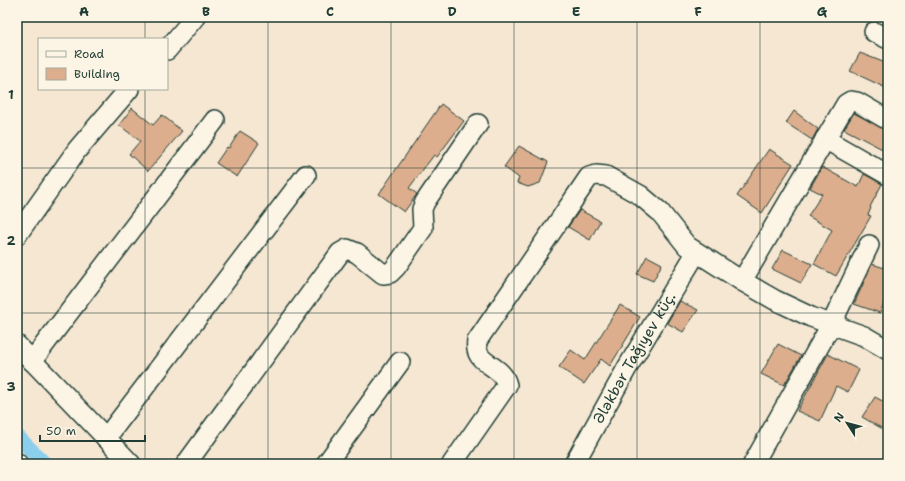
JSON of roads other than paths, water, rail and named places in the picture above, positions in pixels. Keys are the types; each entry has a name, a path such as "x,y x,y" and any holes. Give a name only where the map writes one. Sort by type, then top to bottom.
{"street":[{"path":"168,49 195,17"},
{"path":"17,235 76,150 128,90"},
{"path":"742,281 846,104 851,101 857,102 888,120"},
{"path":"32,361 215,120"},
{"path":"186,464 340,253 347,249 357,253 383,274 390,273 396,267 423,228 424,218 422,209 425,202 478,124"},
{"path":"825,139 888,175"},
{"path":"106,438 306,175"},
{"path":"452,464 507,385 506,378 479,356 476,349 477,341 589,177 596,175 606,176 640,195 660,212 687,246 742,281 775,300 831,324 864,336 888,350"},
{"path":"752,464 831,324 869,245"},
{"name":"Ələkbər Tağıyev küç.","path":"574,464 627,368 696,253"},
{"path":"17,346 131,464"},
{"path":"326,464 400,362"}],"waterway":[{"path":"17,436 45,464"}]}
